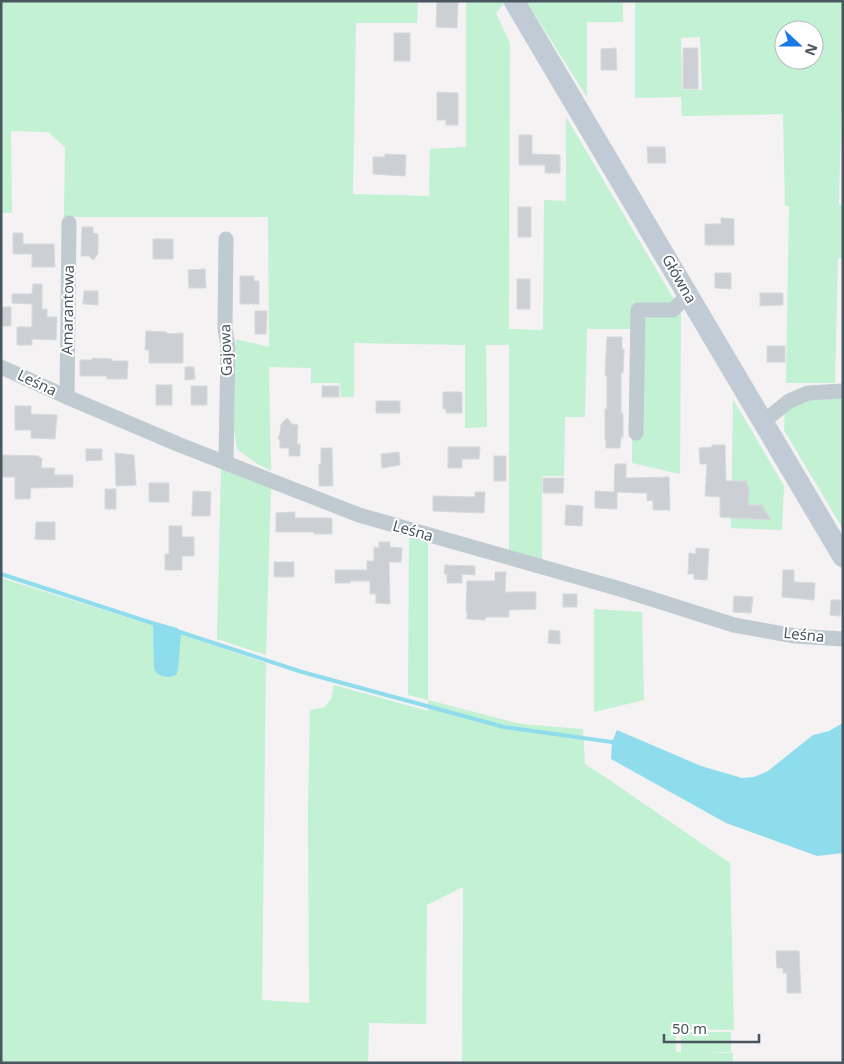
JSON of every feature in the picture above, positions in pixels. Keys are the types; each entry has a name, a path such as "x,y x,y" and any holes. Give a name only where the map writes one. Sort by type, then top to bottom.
{"main road":[{"name":"Główna","path":"514,1 843,557"}],"street":[{"name":"Amarantowa","path":"67,398 69,224"},
{"name":"Gajowa","path":"226,239 225,328 228,347 226,462"},
{"path":"636,432 638,310 673,310 688,295"},
{"name":"Leśna","path":"1,367 67,398 359,516 620,589 743,627 796,636 843,639"},
{"path":"763,422 789,401 808,393 843,391"}],"green space":[{"path":"1,1 418,1 417,23 356,23 353,194 429,196 430,149 466,147 466,1 505,2 496,13 510,43 509,329 543,330 544,200 566,201 566,117 675,301 665,304 633,306 633,329 587,329 585,417 565,417 564,476 542,476 542,561 509,550 509,345 486,345 487,427 465,428 465,345 354,343 354,397 341,397 340,383 311,383 311,368 269,367 271,471 237,449 234,429 236,339 269,347 268,217 64,217 65,147 48,132 11,131 12,213 1,213"},
{"path":"526,1 623,1 623,22 587,22 587,97"},
{"path":"635,1 843,1 843,111 841,112 839,205 843,205 843,258 838,258 835,383 786,383 789,206 785,206 783,114 682,116 681,97 635,98","holes":["700,37 702,90 682,90 681,38"]},
{"path":"681,312 680,474 632,463 632,436 644,320 648,317"},
{"path":"843,398 843,529 784,430 785,407 811,400"},
{"path":"733,399 784,486 782,530 731,528"},
{"path":"221,468 271,487 266,655 217,639"},
{"path":"409,536 428,542 428,700 408,695"},
{"path":"1,578 266,663 262,1000 309,1003 308,809 310,710 325,707 331,699 334,685 428,711 428,700 521,724 583,729 585,764 730,863 734,1030 676,1029 676,1052 681,1052 681,1032 731,1032 731,1052 704,1052 733,1053 733,1063 462,1063 463,887 427,905 426,1024 369,1023 368,1063 1,1063"},
{"path":"594,609 642,612 644,700 594,712"}],"water":[{"path":"156,622 177,628 181,632 176,675 166,677 159,675 155,670 153,624"},
{"path":"843,723 843,853 817,856 726,823 611,759 612,742 617,730 701,766 742,778 754,777 768,771 813,735 829,731"}],"building":[{"path":"437,1 458,2 457,28 436,27"},
{"path":"394,33 410,33 410,61 394,61"},
{"path":"616,48 617,70 601,70 601,49"},
{"path":"683,48 698,48 698,89 683,89"},
{"path":"437,92 458,93 458,125 446,125 446,120 437,120"},
{"path":"519,135 532,135 532,154 560,155 560,173 545,173 545,165 519,165"},
{"path":"647,147 665,147 666,163 648,163"},
{"path":"385,154 406,155 405,176 373,174 373,157 385,157"},
{"path":"518,207 531,207 531,237 518,237"},
{"path":"721,218 734,219 734,245 705,245 705,224 721,224"},
{"path":"82,227 93,227 93,233 98,234 98,254 93,260 89,256 81,256"},
{"path":"13,233 23,233 23,244 54,244 55,267 32,267 32,254 13,254"},
{"path":"153,239 173,239 173,259 153,259"},
{"path":"205,269 206,288 189,288 188,270"},
{"path":"715,273 731,273 731,289 715,288"},
{"path":"240,276 254,276 254,281 259,281 259,304 240,304"},
{"path":"517,279 530,279 530,309 517,309"},
{"path":"33,284 42,284 42,309 47,309 47,317 57,317 56,340 32,339 32,345 17,345 17,327 32,327 32,304 12,303 12,294 32,294"},
{"path":"84,291 98,291 98,305 83,304"},
{"path":"760,293 783,293 783,305 760,306"},
{"path":"1,307 11,307 11,326 1,326"},
{"path":"255,311 267,311 266,334 255,334"},
{"path":"146,331 167,332 167,334 183,333 183,363 149,363 149,350 145,350"},
{"path":"607,337 622,337 622,349 624,349 623,373 621,373 623,437 621,437 620,448 606,448 605,440"},
{"path":"767,346 785,346 785,362 767,362"},
{"path":"92,358 128,361 127,379 107,379 107,376 80,376 80,360 92,360"},
{"path":"185,367 194,367 195,379 185,380"},
{"path":"156,385 172,385 172,405 156,405"},
{"path":"191,386 207,386 207,405 191,405"},
{"path":"322,386 339,386 339,397 322,397"},
{"path":"443,392 462,392 462,413 446,413 446,409 443,409"},
{"path":"376,401 400,401 400,413 376,413"},
{"path":"15,406 31,406 31,414 57,415 55,439 31,438 31,430 15,430"},
{"path":"287,418 292,424 298,425 297,444 300,444 300,456 289,456 289,448 280,448 278,438 281,424"},
{"path":"712,445 725,445 726,481 746,481 749,488 748,505 762,505 771,520 720,517 720,497 705,496 707,464 700,464 699,448 712,447"},
{"path":"448,447 480,447 479,459 462,459 462,468 448,468"},
{"path":"321,448 332,448 333,486 319,486"},
{"path":"86,449 102,449 102,460 86,461"},
{"path":"399,452 400,465 382,468 381,454"},
{"path":"115,453 134,455 136,485 116,486"},
{"path":"1,455 39,456 39,458 42,458 41,468 55,468 54,475 73,475 73,487 31,488 30,499 15,499 15,477 1,477"},
{"path":"494,456 506,456 506,481 494,481"},
{"path":"615,464 626,464 626,478 669,477 670,510 653,510 653,500 647,501 647,493 617,492 617,509 595,508 595,491 614,492"},
{"path":"543,478 564,478 563,493 543,493"},
{"path":"149,483 169,483 169,502 149,502"},
{"path":"105,489 116,489 116,509 105,509"},
{"path":"193,491 211,492 210,516 192,516"},
{"path":"475,492 485,492 484,513 433,511 433,496 475,497"},
{"path":"566,505 583,506 582,526 565,525"},
{"path":"295,512 295,518 332,518 332,534 276,532 276,513"},
{"path":"36,522 55,522 55,540 35,539"},
{"path":"169,526 182,526 182,537 194,537 194,556 182,556 182,570 165,570 165,554 169,554"},
{"path":"379,542 390,542 390,547 402,548 401,562 389,562 390,604 376,603 376,594 370,594 370,581 335,583 335,570 367,570 367,561 374,561 374,547 379,548"},
{"path":"696,548 709,549 707,580 694,579 694,574 688,574 689,553 696,554"},
{"path":"274,562 294,562 294,577 274,577"},
{"path":"445,565 475,566 475,575 462,574 462,583 447,583 447,574 444,574"},
{"path":"783,570 794,570 794,582 815,583 814,600 782,597"},
{"path":"495,572 506,572 505,592 536,592 536,609 509,610 509,617 486,617 485,620 467,619 467,581 495,581"},
{"path":"563,594 577,594 577,607 563,607"},
{"path":"734,596 753,597 751,613 733,612"},
{"path":"831,600 841,600 840,616 830,615"},
{"path":"549,630 560,631 560,644 548,643"},
{"path":"776,951 799,951 801,993 787,993 787,973 783,973 783,968 777,968"}],"waterway":[{"path":"1,574 158,625"},
{"path":"177,631 302,672 504,727 612,742"}]}
